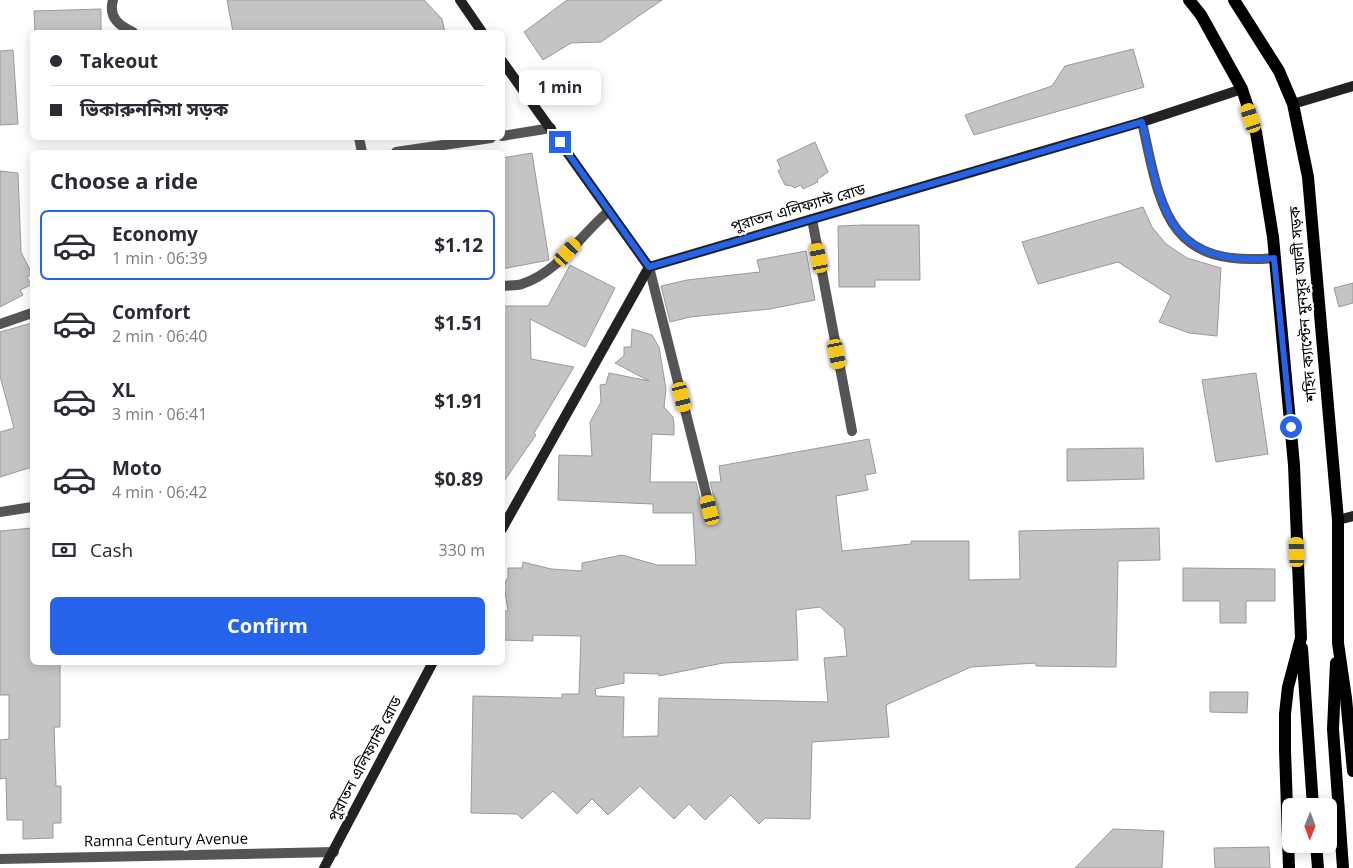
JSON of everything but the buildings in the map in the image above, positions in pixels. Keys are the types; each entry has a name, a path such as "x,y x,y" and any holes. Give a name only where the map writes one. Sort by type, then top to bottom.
{"main road":[{"name":"শহিদ ক্যাপ্টেন মুনসুর আলী সড়ক","path":"1189,0 1201,15 1242,89 1256,132 1274,258 1294,466 1301,638 1288,687 1284,750 1289,868"},
{"name":"শহিদ ক্যাপ্টেন মুনসুর আলী সড়ক","path":"1234,0 1279,71 1293,104 1308,177 1338,520 1338,643 1346,698 1353,771"},
{"path":"1301,638 1313,798"},
{"path":"1338,643 1333,729 1342,868"},
{"path":"1317,853 1318,868"}],"street":[{"path":"114,0 112,14 115,21 130,30"},
{"path":"460,0 481,30"},
{"path":"505,65 649,267 710,510"},
{"path":"1293,104 1353,86"},
{"name":"পুরাতন এলিফ্যান্ট রোড","path":"649,267 1142,122 1242,89"},
{"path":"1142,122 1167,217 1181,236 1196,248 1220,255 1252,260 1274,258"},
{"path":"505,136 550,128"},
{"path":"410,150 477,140"},
{"path":"505,286 522,284 555,266 593,225 609,211"},
{"path":"812,219 852,431"},
{"path":"506,516 649,267"},
{"path":"0,324 30,315"},
{"path":"0,512 30,507"},
{"path":"1338,520 1353,516"},
{"name":"পুরাতন এলিফ্যান্ট রোড","path":"324,868 431,665"},
{"name":"Ramna Century Avenue","path":"0,859 334,852"}],"route":[{"path":"560,142 649,267 1142,122 1150,159 1167,217 1181,236 1196,248 1220,255 1252,260 1274,258 1283,330 1291,427"}]}
